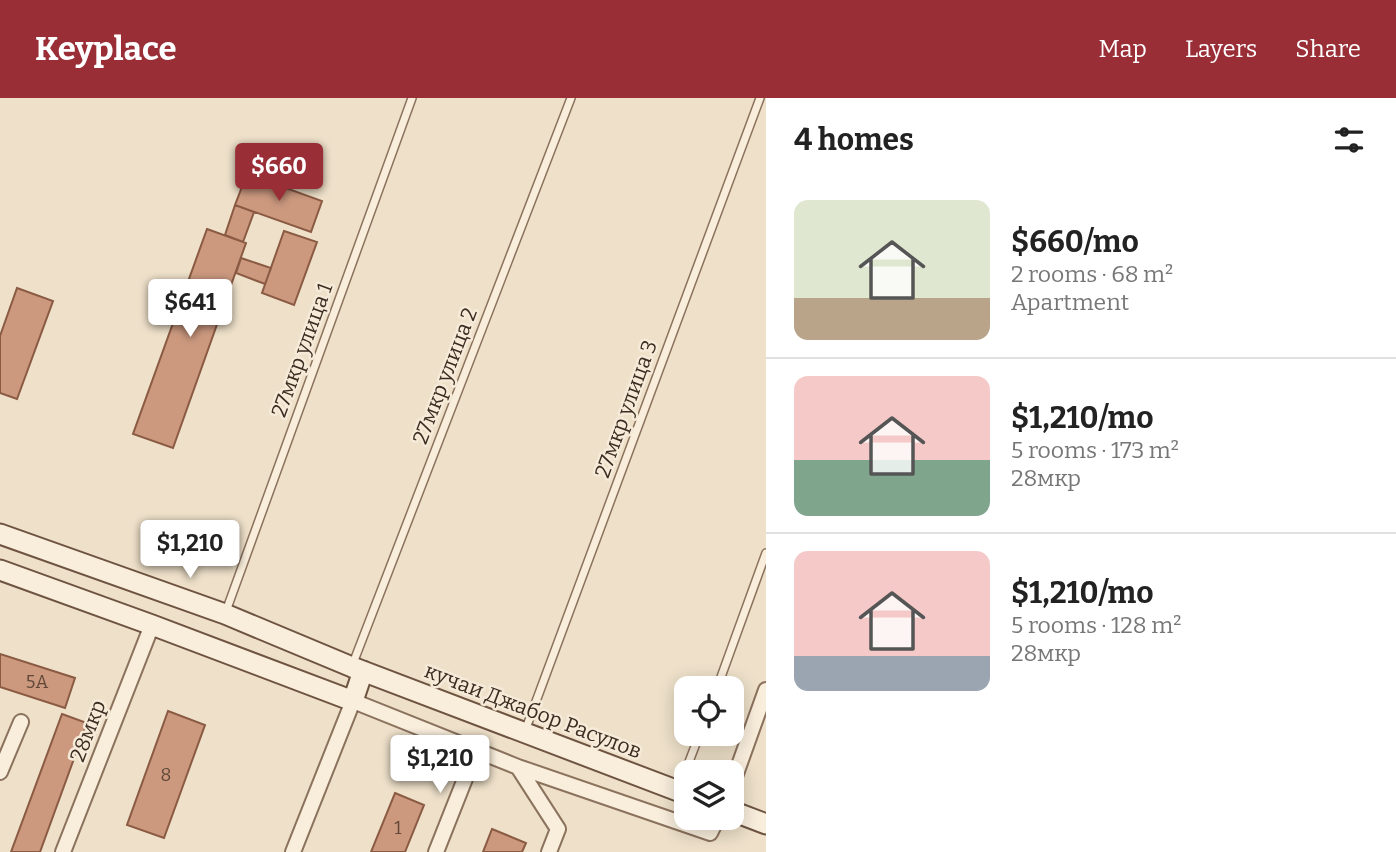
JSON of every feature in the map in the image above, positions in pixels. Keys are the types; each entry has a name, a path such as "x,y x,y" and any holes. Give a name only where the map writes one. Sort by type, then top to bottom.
{"street":[{"name":"кучаи Джабор Расулов","path":"0,534 225,614 358,669 674,790"},
{"path":"0,570 353,701 476,751 674,821"},
{"name":"28мкр","path":"63,852 152,625"},
{"path":"293,852 353,701 358,669"},
{"path":"741,760 766,690"},
{"path":"0,772 21,722"},
{"path":"436,852 476,751"},
{"path":"517,766 558,829 549,852"},
{"path":"744,816 766,824"}],"lane":[{"name":"27мкр улица 1","path":"225,614 412,98"},
{"name":"27мкр улица 2","path":"358,669 571,98"},
{"name":"27мкр улица 3","path":"525,732 760,98"},
{"path":"720,676 766,553"}],"building":[{"path":"247,174 322,201 311,232 235,205"},
{"path":"235,205 254,212 243,242 225,235"},
{"path":"207,229 246,243 173,448 133,434"},
{"path":"284,231 317,242 294,305 262,293"},
{"path":"241,258 271,268 265,284 236,273"},
{"path":"17,288 53,301 17,399 0,393 0,336"},
{"path":"0,654 75,678 65,708 0,687"},
{"path":"168,711 205,725 164,838 127,825"},
{"path":"62,714 87,723 40,852 11,852"},
{"path":"395,793 424,805 405,852 371,852"},
{"path":"492,829 526,843 522,852 483,852"}]}
